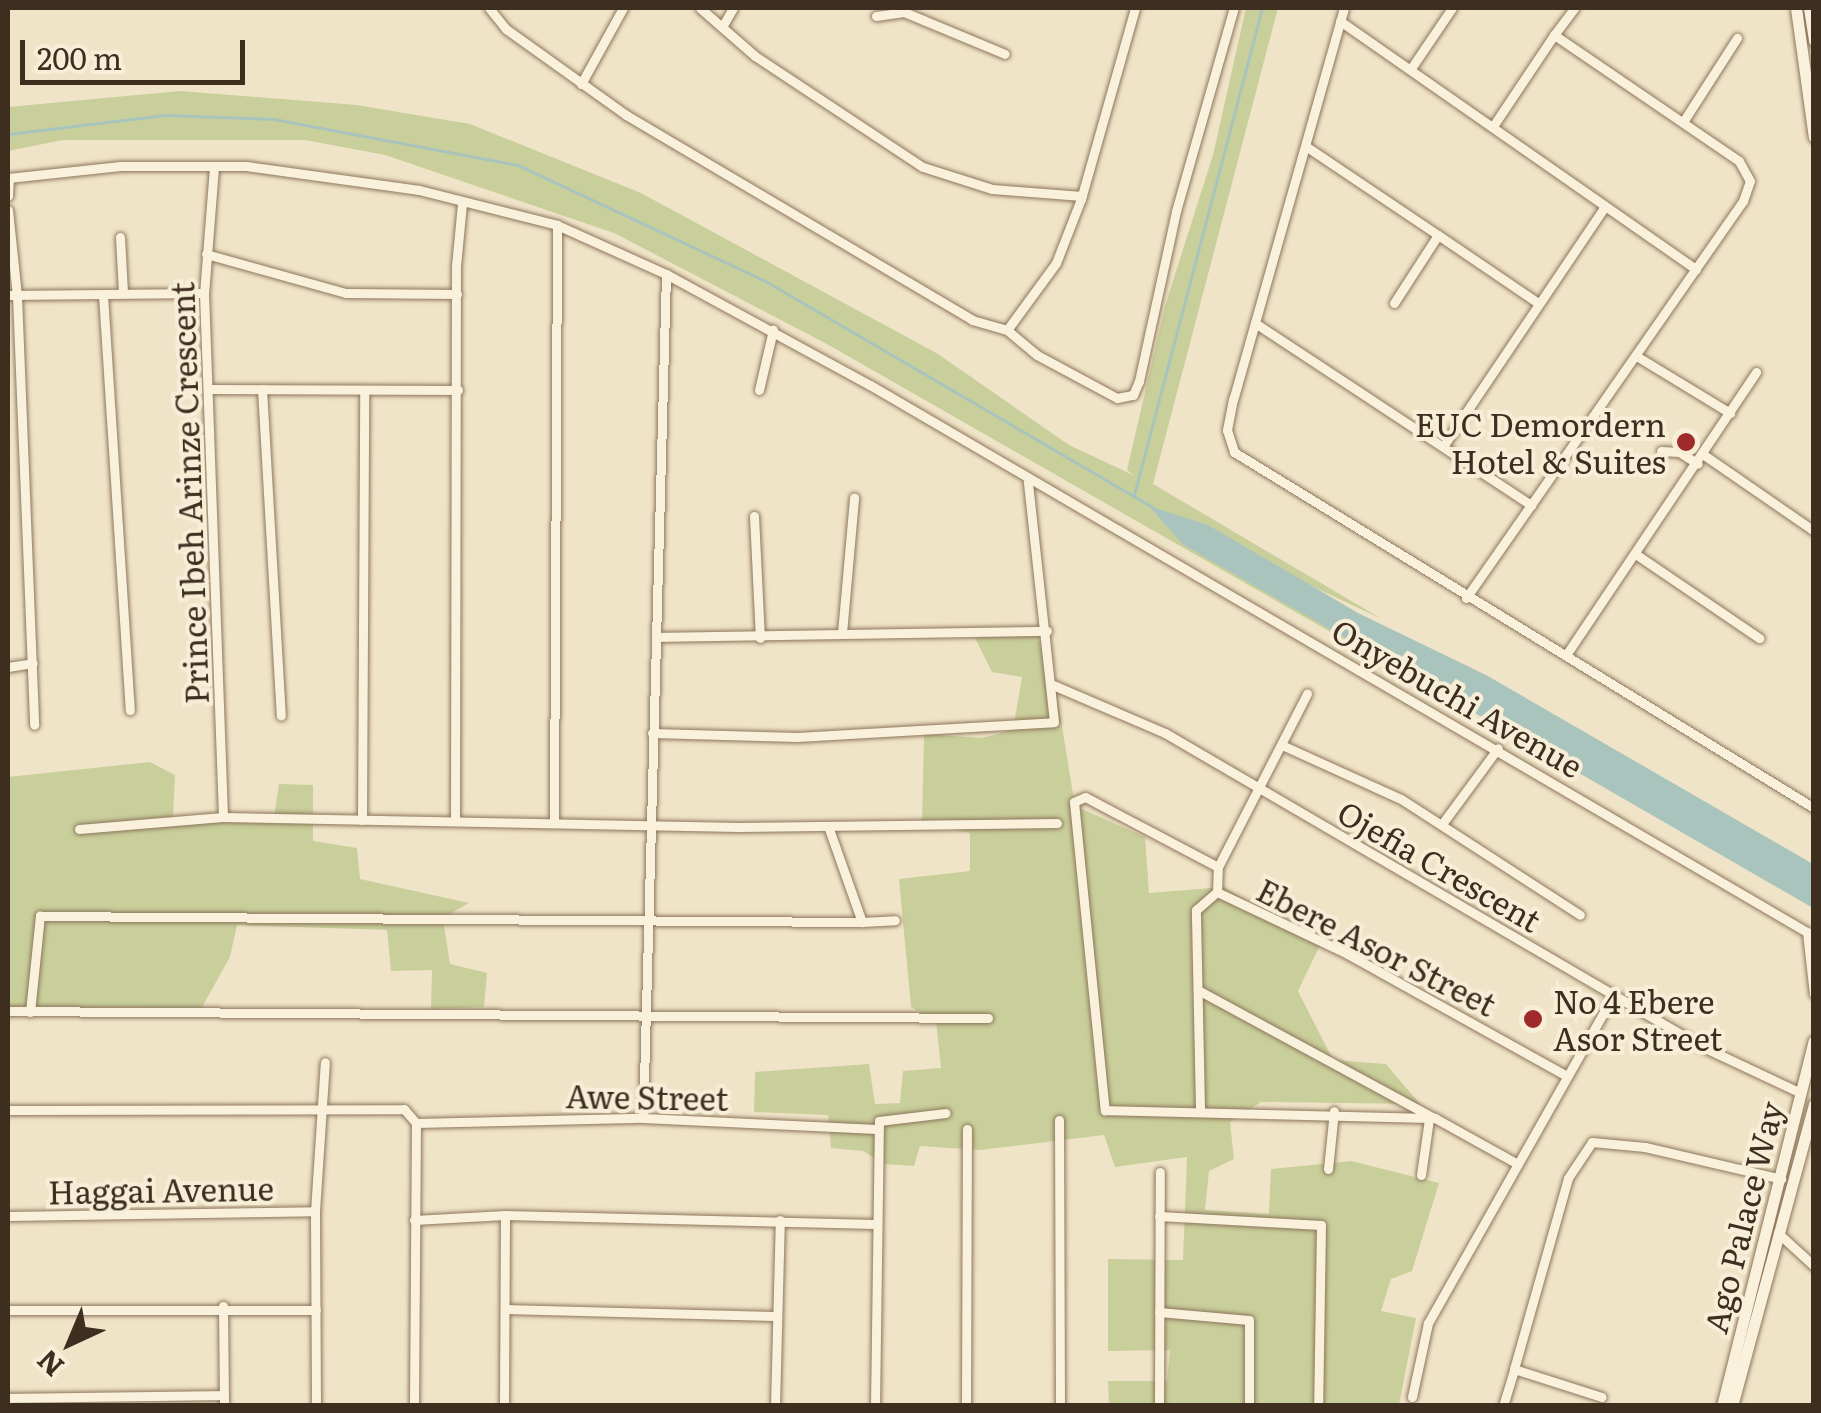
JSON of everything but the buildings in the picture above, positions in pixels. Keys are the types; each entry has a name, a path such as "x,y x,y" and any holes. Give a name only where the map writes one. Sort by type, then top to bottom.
{"main road":[{"path":"1796,8 1814,137"},
{"path":"1809,8 1814,41"},
{"name":"Ago Palace Way","path":"1722,1406 1814,1041"},
{"name":"Ago Palace Way","path":"1732,1406 1778,1233 1809,1139 1814,1104"}],"street":[{"path":"489,8 506,29 581,84 972,320 1008,330 1037,355 1108,395 1136,391 1176,211 1234,8"},
{"path":"581,84 623,8"},
{"path":"700,8 868,137 923,167 992,190 1082,196"},
{"path":"722,28 733,8"},
{"path":"1008,330 1056,262 1082,196 1135,8"},
{"path":"1344,8 1228,430 1239,460 1814,808"},
{"path":"1412,66 1452,8"},
{"path":"1493,126 1574,8"},
{"path":"876,16 903,10 1005,54"},
{"path":"1340,21 1412,66 1696,269"},
{"path":"1466,598 1749,192 1750,181 1739,161 1554,35"},
{"path":"1683,122 1737,38"},
{"path":"1306,147 1538,303"},
{"name":"Onyebuchi Avenue","path":"8,178 105,167 214,167 419,190 557,225 666,274 773,330 1028,481 1498,748 1807,932 1814,994"},
{"name":"Prince Ibeh Arinze Crescent","path":"214,167 204,293 223,817"},
{"path":"8,178 8,196"},
{"path":"455,820 457,294 462,204"},
{"path":"1444,445 1604,206"},
{"path":"8,210 34,725"},
{"path":"554,820 557,225"},
{"path":"1394,302 1438,235"},
{"path":"120,237 123,292"},
{"path":"206,254 346,293 457,294"},
{"path":"642,1118 666,274"},
{"path":"12,296 204,293"},
{"path":"104,295 130,710"},
{"path":"1256,323 1531,505"},
{"path":"759,390 773,330"},
{"path":"1638,356 1730,413"},
{"path":"1566,656 1756,372"},
{"path":"210,389 458,390"},
{"path":"262,389 280,715"},
{"path":"362,820 364,391"},
{"path":"1660,451 1701,459 1814,530"},
{"path":"652,733 796,737 1051,723 1057,686 1028,481"},
{"path":"842,633 854,498"},
{"path":"754,516 760,638"},
{"path":"1637,555 1760,638"},
{"path":"656,637 1047,631"},
{"path":"8,666 33,663"},
{"name":"Ojefia Crescent","path":"1057,686 1165,732 1256,791 1341,833 1700,1046 1801,1093"},
{"path":"1200,1108 1196,910 1217,892 1218,867 1256,791 1284,746 1306,694"},
{"path":"1284,746 1442,824 1580,915"},
{"path":"1442,824 1498,748"},
{"path":"1218,867 1085,797 1074,802 1105,1110 1334,1111 1432,1119"},
{"path":"79,830 223,817 828,826 1057,824"},
{"path":"828,826 862,922"},
{"name":"Ebere Asor Street","path":"1217,892 1344,952 1565,1076"},
{"path":"30,1012 40,916 895,920"},
{"path":"1198,990 1516,1163"},
{"path":"1412,1397 1425,1330 1614,994"},
{"path":"8,1011 988,1018"},
{"path":"316,1406 314,1212 325,1062"},
{"path":"8,1110 404,1108 416,1123 414,1406"},
{"path":"1328,1168 1334,1111"},
{"path":"875,1406 877,1129 883,1117 946,1112"},
{"name":"Awe Street","path":"416,1123 642,1118 877,1129"},
{"path":"1421,1176 1432,1119"},
{"path":"1059,1120 1060,1406"},
{"path":"966,1406 967,1130"},
{"path":"1503,1406 1568,1178 1592,1142 1645,1148 1780,1180"},
{"path":"1158,1406 1160,1172"},
{"name":"Haggai Avenue","path":"8,1216 314,1212"},
{"path":"414,1220 505,1215 875,1224"},
{"path":"504,1406 505,1215"},
{"path":"1160,1216 1321,1224 1318,1406"},
{"path":"775,1406 774,1316 780,1220"},
{"path":"1778,1233 1814,1266"},
{"path":"8,1310 224,1306 316,1310"},
{"path":"8,1398 36,1402 224,1400 224,1306"},
{"path":"507,1309 774,1316"},
{"path":"1159,1312 1249,1320 1250,1406"},
{"path":"1514,1369 1602,1397"}],"green space":[{"path":"1246,8 1278,8 1153,484 1382,619 1292,577 1305,613 1369,654 827,344 614,233 385,155 305,140 63,140 8,151 8,107 180,91 357,105 470,124 641,193 938,354 1069,445 1133,475 1127,470 1165,306 1213,155"},
{"path":"1035,631 1056,689 1075,806 1145,837 1149,893 1224,887 1320,945 1298,991 1333,1060 1386,1064 1420,1104 1261,1102 1230,1122 1234,1159 1209,1171 1205,1210 1269,1214 1271,1169 1351,1161 1439,1183 1412,1271 1391,1279 1381,1311 1416,1318 1399,1405 1109,1405 1108,1381 1167,1381 1170,1350 1108,1351 1108,1259 1183,1260 1187,1157 1115,1167 1104,1135 980,1150 920,1146 914,1166 884,1164 863,1151 831,1148 828,1115 754,1112 755,1072 869,1064 875,1104 900,1103 903,1071 941,1068 936,1021 911,1007 899,879 970,871 970,833 922,823 924,734 982,738 1013,730 1022,677 992,672 975,638"},
{"path":"150,762 175,775 173,818 273,823 279,784 313,785 313,841 357,848 360,879 469,903 443,918 450,964 487,973 484,1007 431,1009 432,970 391,971 387,930 237,925 230,957 201,1009 102,1007 8,1017 8,777"}],"water":[{"path":"1149,506 1208,525 1358,613 1486,675 1813,864 1813,908 1182,544"}],"waterway":[{"path":"1134,495 1262,8"},
{"path":"8,134 165,115 274,119 518,165 764,280 1153,507"}],"place":[{"name":"EUC Demordern Hotel & Suites","path":"1686,442"},
{"name":"No 4 Ebere Asor Street","path":"1533,1019"}]}
